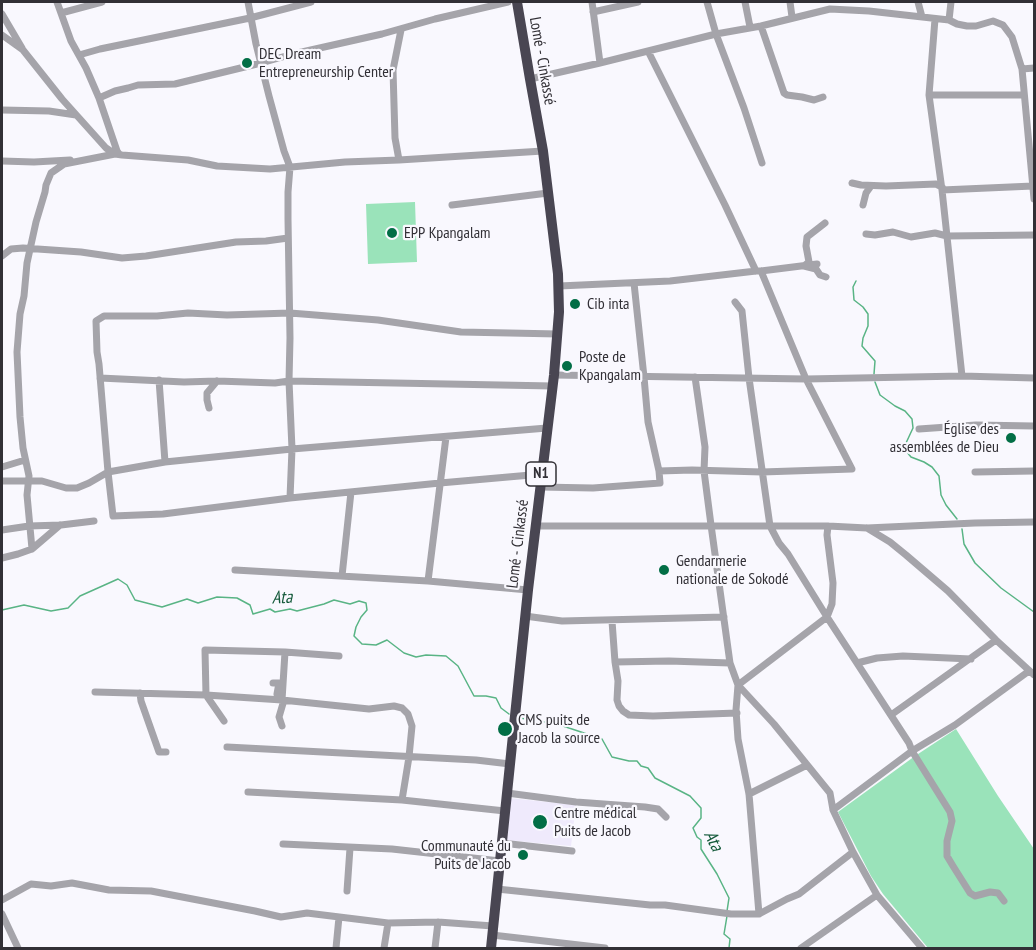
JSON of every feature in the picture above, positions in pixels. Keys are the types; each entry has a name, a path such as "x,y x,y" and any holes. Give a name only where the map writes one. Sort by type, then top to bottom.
{"highway":[{"name":"Lomé - Cinkassé","path":"491,948 525,616 558,334 560,286 543,151 517,2"}],"street":[{"path":"57,2 71,41 99,99 119,154"},
{"path":"61,13 102,2"},
{"path":"248,2 278,132 290,167 288,192 289,381 292,449 290,498"},
{"path":"79,55 250,18 311,2"},
{"path":"99,99 115,91 138,85 176,84 508,2"},
{"path":"592,2 600,63"},
{"path":"593,12 638,2"},
{"path":"706,2 762,163"},
{"path":"745,2 750,27"},
{"path":"790,2 792,17"},
{"path":"918,2 922,17"},
{"path":"949,20 951,2"},
{"path":"530,79 830,9 949,20 967,26 993,21 1003,25 1012,37 1022,69 1035,199"},
{"path":"2,14 23,50 76,116 106,148 119,154"},
{"path":"935,19 929,95 942,188 962,376"},
{"path":"761,26 784,93 814,100 823,97"},
{"path":"399,160 395,138 393,70 401,30"},
{"path":"2,35 23,50"},
{"path":"648,51 759,271 806,379 852,469 762,472 659,471"},
{"path":"1022,69 1035,68"},
{"path":"929,95 1024,95"},
{"path":"2,110 49,111 76,116"},
{"path":"2,161 34,162 119,154 188,160 217,166 270,169 334,162 543,151"},
{"path":"32,549 27,495 29,476 19,402 17,352 20,314 27,263 49,176 64,164 84,159"},
{"path":"852,183 871,186 936,184 942,188 1033,186"},
{"path":"863,205 871,186"},
{"path":"452,205 548,193"},
{"path":"804,266 809,261 807,237 825,223"},
{"path":"866,234 893,232 911,237 935,234 947,236 1035,235"},
{"path":"2,256 12,249 32,249 122,258 236,242 288,238"},
{"path":"560,286 670,281 817,264"},
{"path":"804,266 816,269 820,275 826,277"},
{"path":"540,487 593,488 660,483 648,422 634,283"},
{"path":"735,302 742,311 770,526 778,543 788,554 826,617 909,742 912,751 950,812 952,821 947,841 947,856 953,866 970,893 975,896 990,892 998,893 1005,901"},
{"path":"542,474 290,498 163,514 113,516 96,321 101,317 188,313 290,314 378,320 461,332 558,334"},
{"path":"100,378 275,383 289,381 553,381 644,377 806,379 962,376 1035,378"},
{"path":"695,377 705,447 704,471 730,663 738,685 774,724 830,793 833,810 877,895 922,948"},
{"path":"159,380 165,462"},
{"path":"209,408 207,393 217,381"},
{"path":"919,429 976,425 1035,426"},
{"path":"2,481 42,481 66,488 77,488 108,472 165,462 547,428"},
{"path":"428,581 446,437"},
{"path":"2,466 26,460"},
{"path":"975,472 1035,471"},
{"path":"342,576 351,492"},
{"path":"2,530 94,521"},
{"path":"535,526 711,525 867,528 1035,522"},
{"path":"2,558 32,549 61,525"},
{"path":"759,914 749,794 738,739 736,712 738,685 826,617 832,604 833,583 828,526"},
{"path":"833,810 912,751 1032,673 906,555 867,528"},
{"path":"235,570 428,581 528,590"},
{"path":"525,616 562,621 724,617"},
{"path":"612,621 618,681 617,700 623,711 629,715 653,716 736,712"},
{"path":"891,715 996,640"},
{"path":"224,721 206,695 205,650 339,656"},
{"path":"282,726 279,717 285,652"},
{"path":"857,663 877,658 903,656 971,659"},
{"path":"615,662 730,663"},
{"path":"273,683 279,683 277,694 282,699"},
{"path":"95,692 206,695 282,699 369,709 394,706 402,708 408,714 412,726 410,757 402,800"},
{"path":"140,693 159,752 166,752"},
{"path":"227,747 280,748 510,764"},
{"path":"749,794 807,765"},
{"path":"248,792 402,800 505,812"},
{"path":"507,793 576,802 645,807 658,809 666,817"},
{"path":"502,843 572,851"},
{"path":"283,844 392,849 500,861"},
{"path":"347,891 350,848"},
{"path":"497,889 650,905 665,904 728,913 759,914 799,894 854,852"},
{"path":"2,900 31,884 51,886 72,883 109,890 152,891 281,918 307,913 388,923 438,922 605,948"},
{"path":"801,948 877,895"},
{"path":"2,914 18,948"},
{"path":"336,948 339,916"},
{"path":"435,948 438,922"},
{"path":"384,948 388,923"}],"shaded area":[{"name":"Centre médical Puits de Jacob","path":"509,798 576,805 571,846 505,840"}],"green space":[{"name":"EPP Kpangalam","path":"415,202 417,262 368,264 366,204"},
{"path":"956,729 1034,849 1034,948 928,948 871,876 838,812"}],"waterway":[{"path":"856,281 853,287 854,300 868,314 868,326 862,346 875,361 874,374"},
{"path":"875,382 880,395 905,411 912,419 913,428 906,443 906,451 911,457 932,467 939,476 941,495 957,519"},
{"path":"962,529 964,544 975,563 1001,588 1034,612"},
{"name":"Ata","path":"2,610 24,605 51,611 68,608 80,596 118,579 127,585 135,600 162,607 187,599 198,603 217,597 237,598 250,605 253,614 270,609 275,612 290,609 297,611 334,600 350,604 359,601 366,603 367,610 361,617 354,636 362,644 376,645 387,640 404,653 416,657 446,656 458,666 474,696 496,698 501,708 509,714"},
{"name":"Ata","path":"520,718 557,724 602,739 612,757 637,761 641,766 648,768 655,778 690,796 701,808 701,818 693,828 701,840 701,849 729,898 727,911"},
{"name":"Ata","path":"727,916 724,934 730,939 729,948"}],"place":[{"name":"DEC Dream Entrepreneurship Center","path":"247,63"},
{"name":"EPP Kpangalam","path":"392,233"},
{"name":"Cib inta","path":"575,304"},
{"name":"Poste de Kpangalam","path":"567,366"},
{"name":"Église des assemblées de Dieu","path":"1011,438"},
{"name":"Gendarmerie nationale de Sokodé","path":"664,570"},
{"name":"CMS puits de Jacob la source","path":"505,729"},
{"name":"Centre médical Puits de Jacob","path":"540,822"},
{"name":"Communauté du Puits de Jacob","path":"523,855"}]}
